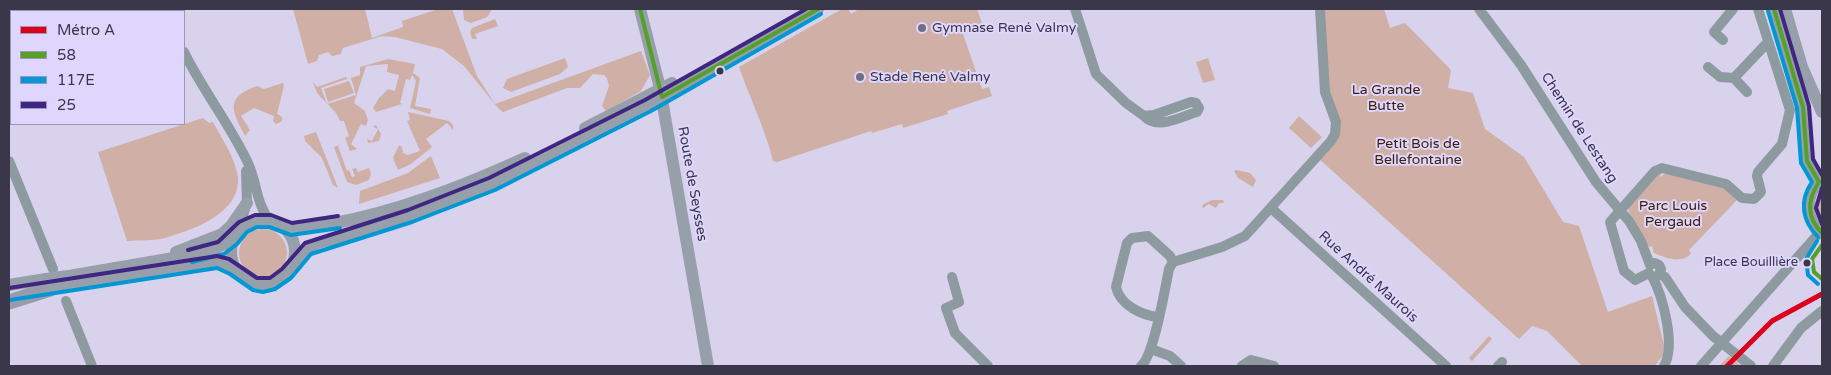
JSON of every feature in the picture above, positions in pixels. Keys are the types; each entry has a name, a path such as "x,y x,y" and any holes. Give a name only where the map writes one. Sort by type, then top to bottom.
{"highway":[{"path":"9,302 50,279"}],"main road":[{"name":"Route de Seysses","path":"640,9 661,93 708,366"},
{"path":"70,280 144,263 209,252 236,235 249,223 270,221 284,228 312,227 368,215 418,201 491,174 661,93 805,9"},
{"path":"236,235 230,254 234,268 243,278 262,285 282,278 308,248 318,243 410,216 492,184 818,9"},
{"path":"1774,9 1803,108 1807,161 1821,181 1811,194 1809,209 1813,223 1821,233"},
{"path":"1785,9 1802,67 1822,112"},
{"path":"144,263 156,255 176,252 222,234 231,226 247,203"},
{"path":"284,228 294,244 294,262"},
{"path":"9,285 50,279 70,280 217,262 234,268"},
{"path":"9,294 50,279"}],"street":[{"path":"1075,9 1096,74 1144,116"},
{"path":"1173,262 1238,240 1244,236 1331,141 1335,134 1336,122 1324,92 1320,9"},
{"name":"Chemin de Lestang","path":"1479,9 1521,65 1601,188 1620,208 1641,241 1670,335 1665,364"},
{"path":"1723,40 1714,32 1733,9"},
{"path":"1751,366 1685,307 1665,277 1652,272 1635,280 1624,271 1610,228 1610,222 1620,208 1655,171 1662,168 1716,180 1726,184 1742,198 1754,198 1761,192 1757,176 1758,172 1782,144 1790,110 1758,9"},
{"path":"1734,78 1768,42"},
{"path":"185,54 243,153 249,165 261,207 270,221"},
{"path":"1708,67 1720,77 1734,78 1747,92"},
{"path":"236,235 247,203 247,177 243,153"},
{"path":"9,161 50,279"},
{"name":"Rue André Maurois","path":"1271,208 1446,366"},
{"path":"1701,366 1821,233"},
{"path":"1158,317 1143,315 1135,311 1118,292 1116,287 1127,243 1132,238 1145,236 1165,252 1173,262"},
{"path":"1141,366 1145,363 1151,349 1173,262"},
{"path":"952,277 959,302 946,308 955,332 962,342 988,366"},
{"path":"66,301 92,366"},
{"path":"1773,366 1801,328 1822,312"},
{"path":"1151,349 1170,356 1181,366"},
{"path":"1242,366 1252,360 1274,366"}],"green space":[{"path":"293,9 365,9 372,38 403,27 402,21 438,9 452,9 477,76 495,104 641,51 650,75 641,91 606,111 602,106 609,86 607,78 604,75 593,74 580,88 567,88 503,112 498,108 464,66 442,49 395,37 382,36 343,48 341,54 332,56 328,52 319,55 317,61 308,64"},
{"path":"463,9 491,9 491,11 487,17 471,23 464,20"},
{"name":"Stade René Valmy","path":"842,9 848,9 851,14 859,9 977,9 982,23 962,31 982,89 989,87 992,96 947,111 948,114 903,128 902,124 872,133 871,131 777,162 773,161 766,137 739,67"},
{"name":"Petit Bois de Bellefontaine","path":"1322,9 1384,9 1390,28 1405,23 1451,70 1448,88 1473,93 1485,129 1524,157 1563,222 1579,226 1608,312 1652,296 1664,345 1663,355 1655,366 1582,366 1547,331 1532,326 1519,339 1318,158 1336,132 1327,95"},
{"path":"495,19 498,26 475,34 477,39 472,39 470,32 472,28"},
{"path":"565,58 568,67 560,74 511,92 503,88 507,79"},
{"path":"1208,58 1215,80 1203,83 1196,62"},
{"path":"388,59 415,64 413,73 420,78 415,106 431,109 430,114 410,108 416,81 412,75 410,80 406,79 400,103 402,104 376,112 373,108 379,98 388,89 395,91 399,75 387,72 388,64 366,66 354,103 365,111 368,120 366,126 361,124 351,144 357,149 350,151 345,138 349,136 344,121 340,121 328,104 356,95 351,78 360,75 360,67"},
{"path":"346,77 347,79 321,88 327,103 317,92 313,82 317,87"},
{"path":"349,81 354,93 328,102 324,89"},
{"path":"283,83 284,86 277,114 282,117 282,121 276,124 273,121 274,116 254,108 241,116 250,130 245,136 234,112 235,100 239,95 257,86 264,89"},
{"path":"408,112 449,121 453,125 453,130 447,123 426,139 432,147 411,164 398,170 393,158 399,145 402,147 403,153 408,155 420,151 407,121 410,120"},
{"path":"1299,116 1322,137 1311,148 1289,128"},
{"path":"203,118 209,123 213,122 235,164 238,178 237,191 223,211 200,225 161,239 127,241 98,152"},
{"path":"376,125 381,134 379,141 368,143 367,139 372,141 378,129 373,127"},
{"path":"316,132 338,188 333,185 322,158 305,141 304,136"},
{"path":"342,144 338,146 347,171 349,170 352,177 355,176 352,169 356,168 358,172 369,168 371,174 369,180 356,185 347,182 334,147"},
{"path":"431,156 440,178 359,204 360,191 408,173"},
{"path":"1234,171 1250,173 1256,180 1253,187 1238,178"},
{"name":"Parc Louis Pergaud","path":"1659,173 1661,177 1664,174 1669,174 1723,184 1737,200 1689,250 1691,254 1682,259 1668,258 1654,253 1652,246 1649,247 1629,212 1628,208"},
{"path":"1822,187 1822,225 1816,216 1815,206 1817,196"},
{"path":"1212,200 1223,200 1224,203 1219,203 1216,208 1209,204 1203,208 1202,205"},
{"path":"258,229 268,229 280,236 287,248 287,258 280,270 268,277 258,277 250,273 243,266 239,258 239,248 243,240 250,233"},
{"path":"1489,336 1492,339 1472,361 1469,358"},
{"path":"1729,356 1741,366 1719,366"}],"metro line":[{"name":"A","path":"1727,366 1772,321 1822,294"}],"transit line":[{"name":"58","path":"640,9 662,97"},
{"name":"25","path":"9,288 217,256 229,259 257,278 270,278 282,269 305,243 408,210 489,178 645,100 806,9"},
{"name":"58","path":"662,97 818,9"},
{"name":"58","path":"1774,9 1803,107 1807,161 1819,182"},
{"name":"25","path":"1780,9 1809,106 1813,159 1822,175"},
{"name":"117E","path":"1768,11 1797,108 1801,163 1812,182 1805,196 1804,211 1808,224 1818,237"},
{"name":"117E","path":"10,300 217,268 230,274 253,290 263,292 275,289 291,278 311,254 412,222 495,190 651,111 821,14"},
{"name":"58","path":"1819,182 1812,195 1810,208 1813,221 1822,233"},
{"name":"25","path":"1822,188 1816,208 1822,224"},
{"name":"25","path":"188,250 218,242 239,222 255,215 271,215 292,223 338,216"},
{"name":"117E","path":"192,262 224,254 237,244 247,232 257,227 269,227 291,235 340,228"},
{"name":"117E","path":"1817,241 1806,259 1808,275 1818,284"},
{"name":"58","path":"1822,245 1812,259 1814,272 1822,279"}],"place":[{"name":"Gymnase René Valmy","path":"922,28"},
{"name":"Stade René Valmy","path":"860,77"},
{"name":"Place Bouillière","path":"1807,263"}],"park label":[{"name":"La Grande Butte","path":"1386,98"}]}
